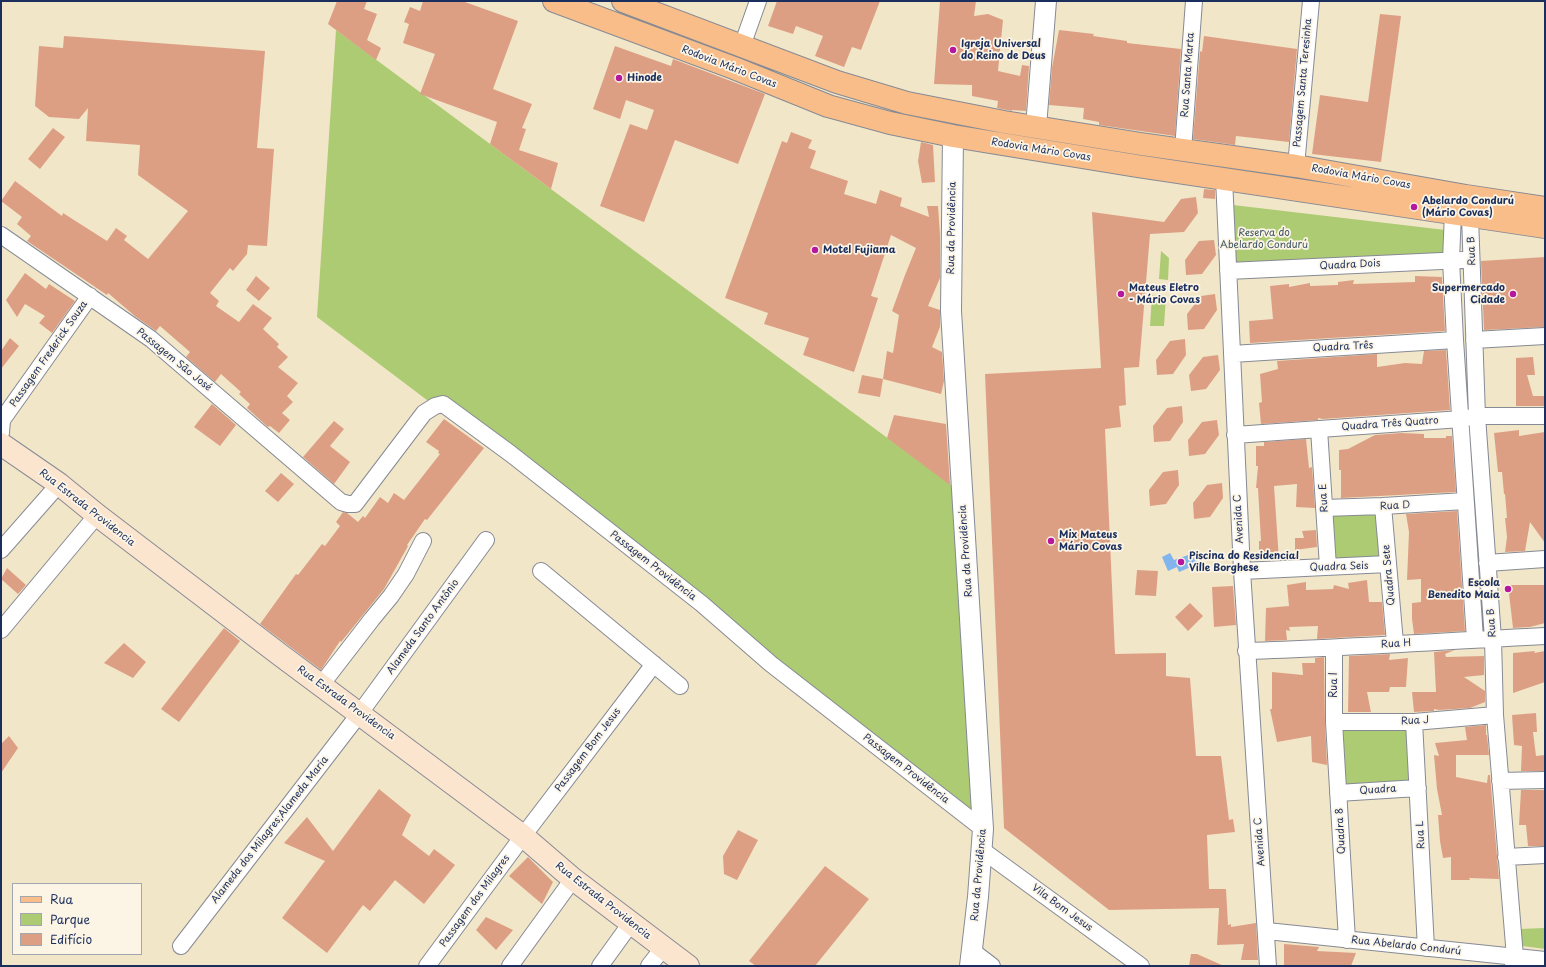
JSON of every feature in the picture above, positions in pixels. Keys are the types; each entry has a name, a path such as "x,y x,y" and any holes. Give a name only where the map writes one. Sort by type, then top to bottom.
{"main road":[{"name":"Rodovia Mário Covas","path":"554,1 734,68 828,106 890,123 954,136 1036,128 1296,166 1545,208"},
{"name":"Rodovia Mário Covas","path":"623,1 837,82 1093,158 1545,227"},
{"path":"1093,158 1102,153 1102,142 1097,137"},
{"name":"Rua Estrada Providencia","path":"1,444 59,484 97,515 321,685 523,836 573,879 662,948 688,966"}],"street":[{"path":"742,46 758,1"},
{"path":"1036,128 1046,1"},
{"name":"Rua Santa Marta","path":"1183,150 1194,1"},
{"name":"Passagem Santa Teresinha","path":"1296,166 1311,1"},
{"name":"Rua da Providência","path":"954,136 951,311 984,829 970,958"},
{"name":"Avenida C","path":"1224,178 1246,651 1267,931 1268,966"},
{"name":"Rua B","path":"1461,214 1472,260 1474,340 1465,501 1475,639"},
{"name":"Rua B","path":"1461,214 1452,260 1455,340 1469,418 1488,563 1493,638 1495,715 1514,962"},
{"name":"Passagem São José","path":"1,235 151,339 335,498"},
{"name":"Quadra Dois","path":"1228,271 1472,260"},
{"name":"Passagem Frederick Souza","path":"1,433 2,420 90,296"},
{"path":"1474,340 1545,336"},
{"name":"Quadra Três","path":"1232,354 1455,340"},
{"name":"Passagem Providência","path":"335,498 341,502 355,504 424,413 435,406 443,404 548,483 697,601 771,664 984,829"},
{"name":"Quadra Três Quatro","path":"1235,435 1469,418 1545,416"},
{"name":"Rua E","path":"1319,429 1328,567"},
{"path":"1,550 59,484"},
{"name":"Rua D","path":"1324,508 1465,501"},
{"name":"Quadra Sete","path":"1383,506 1396,643"},
{"path":"1,630 97,515"},
{"name":"Alameda Santo Antônio","path":"360,713 486,540"},
{"path":"321,685 391,596 406,574 423,541"},
{"path":"1488,563 1545,559"},
{"name":"Quadra Seis","path":"1242,571 1388,564"},
{"path":"541,571 680,686"},
{"name":"Rua H","path":"1246,651 1334,649 1396,643 1545,636"},
{"name":"Rua I","path":"1334,649 1334,722"},
{"name":"Passagem Bom Jesus","path":"523,836 654,664"},
{"name":"Alameda dos Milagres;Alameda Maria","path":"181,946 360,713"},
{"name":"Rua J","path":"1334,722 1414,722 1495,715"},
{"name":"Quadra 8","path":"1334,722 1347,940"},
{"name":"Rua L","path":"1414,722 1426,948"},
{"path":"1500,781 1545,780"},
{"name":"Quadra","path":"1338,793 1418,788"},
{"name":"Passagem dos Milagres","path":"427,966 523,836"},
{"name":"Vila Bom Jesus","path":"982,850 1141,966"},
{"path":"1506,857 1545,855"},
{"path":"510,966 573,879"},
{"path":"600,966 631,923"},
{"name":"Rua Abelardo Condurú","path":"1267,931 1426,948 1514,962 1545,960"},
{"path":"649,966 662,948"},
{"path":"970,958 992,966"}],"green space":[{"path":"336,30 955,488 974,813 317,317"},
{"name":"Reserva do Abelardo Condurú","path":"1233,205 1454,231 1455,259 1236,270"},
{"path":"1161,251 1169,258 1168,280 1159,279"},
{"path":"1152,295 1166,296 1164,326 1150,326"},
{"path":"1389,503 1393,563 1331,567 1327,507"},
{"path":"1410,727 1414,787 1346,790 1343,729"},
{"path":"1545,928 1545,949 1523,946 1519,929"}],"water":[{"name":"Piscina do Residencial Ville Borghese","path":"1170,553 1174,560 1194,553 1198,564 1179,572 1177,567 1168,571 1162,557"}],"building":[{"path":"337,1 367,1 364,9 377,14 367,40 381,48 376,60 328,24"},
{"path":"423,1 462,1 518,21 493,89 532,104 522,128 526,129 519,150 558,163 551,189 490,144 497,122 420,94 435,54 403,43 409,24 404,22 410,7 420,11"},
{"path":"777,1 880,1 861,50 852,47 844,67 815,56 823,36 796,26 793,34 768,26"},
{"path":"940,1 976,1 974,16 988,14 1003,20 998,71 1020,76 1022,65 1029,66 1026,111 1012,111 997,108 998,101 972,96 972,85 934,84"},
{"path":"1380,14 1401,16 1381,162 1312,154 1320,95 1368,102"},
{"path":"1059,30 1094,34 1093,36 1127,41 1127,43 1181,49 1175,136 1099,125 1099,122 1083,119 1084,108 1049,105 1052,68"},
{"path":"64,36 265,51 257,148 274,149 267,246 248,245 247,254 233,271 230,268 210,293 219,301 216,306 239,322 253,304 272,318 263,329 279,344 277,347 288,357 278,367 298,383 287,396 293,402 282,413 290,420 279,433 270,426 268,427 247,408 250,404 239,394 241,392 221,374 215,382 186,357 190,352 160,326 156,331 136,317 108,293 107,295 27,241 31,236 17,224 22,217 1,201 15,181 62,216 63,213 107,241 116,228 127,236 124,240 148,259 188,211 138,175 140,145 86,141 88,108 79,119 49,117 35,106 39,46 63,48"},
{"path":"1204,36 1297,49 1289,142 1236,136 1235,145 1193,139 1200,51 1202,52"},
{"path":"615,46 671,66 673,59 765,94 738,164 675,140 644,222 600,206 630,124 647,130 654,110 626,100 620,119 593,109"},
{"path":"53,128 65,137 40,169 28,159"},
{"path":"791,132 812,140 808,148 816,151 810,168 848,181 844,194 876,204 880,190 902,198 900,206 929,217 927,206 938,206 940,278 928,306 940,310 940,327 932,347 942,352 944,381 941,394 883,379 887,351 893,353 899,315 892,311 916,248 891,235 871,296 878,298 854,372 803,355 809,338 764,324 768,313 725,298 782,141 787,143"},
{"path":"921,142 933,145 935,182 922,183 918,161"},
{"path":"1204,189 1215,190 1215,199 1203,198"},
{"name":"Mix Mateus Mário Covas","path":"1196,197 1198,213 1184,232 1150,234 1139,367 1124,368 1126,405 1119,406 1121,427 1105,429 1115,654 1166,653 1166,676 1190,678 1196,756 1221,756 1229,820 1233,819 1235,832 1207,835 1209,889 1226,889 1228,925 1231,924 1231,927 1256,923 1258,960 1241,960 1244,944 1217,945 1219,908 1109,910 1004,828 985,374 1101,368 1092,212 1164,222 1181,199"},
{"path":"1214,240 1216,255 1202,274 1186,275 1185,260 1199,241"},
{"name":"Supermercado Cidade","path":"1545,257 1545,327 1484,330 1481,261"},
{"path":"25,273 46,289 49,284 75,301 52,333 39,323 45,316 25,304 17,317 6,300"},
{"path":"256,276 270,288 259,301 246,290"},
{"path":"1415,276 1442,277 1445,331 1250,343 1249,321 1273,319 1270,286 1289,284 1289,287 1310,283 1310,286 1338,285 1338,282 1354,280 1353,284 1415,282"},
{"path":"1215,294 1217,310 1204,329 1188,330 1187,314 1201,296"},
{"path":"10,338 19,346 1,369 1,351"},
{"path":"1185,339 1186,355 1173,374 1157,375 1156,360 1170,341"},
{"path":"1446,350 1450,410 1323,419 1318,418 1318,420 1261,424 1259,403 1262,402 1260,374 1278,369 1277,361 1377,354 1377,367 1405,363 1422,364 1424,351"},
{"path":"1218,355 1220,370 1206,389 1191,391 1189,375 1203,357"},
{"path":"1533,357 1535,375 1527,375 1533,396 1545,396 1545,406 1516,406 1516,358"},
{"path":"862,375 883,379 880,397 858,393"},
{"path":"212,404 236,425 220,446 194,427"},
{"path":"1182,406 1183,422 1170,441 1154,442 1153,426 1167,408"},
{"path":"894,415 946,424 950,485 887,438"},
{"path":"444,419 484,448 427,520 425,519 407,545 408,546 384,589 341,642 340,641 321,670 260,624 296,574 298,575 322,544 325,546 340,526 336,522 343,512 347,513 358,522 363,516 365,518 380,497 388,503 394,493 404,500 440,454 438,453 439,451 426,442"},
{"path":"1217,420 1219,435 1205,454 1189,456 1188,440 1202,422"},
{"path":"334,421 344,429 330,446 350,462 334,484 303,457"},
{"path":"1519,430 1519,436 1545,432 1545,543 1530,522 1525,551 1505,552 1507,537 1505,518 1507,518 1505,494 1502,472 1498,472 1494,433"},
{"path":"1401,433 1424,434 1424,438 1446,438 1446,436 1452,436 1456,492 1341,498 1339,450 1348,449 1375,435"},
{"path":"1306,439 1309,468 1312,467 1315,508 1296,507 1297,484 1274,486 1279,560 1259,559 1259,541 1261,541 1258,488 1256,488 1258,466 1256,466 1256,446 1264,446 1264,442"},
{"path":"1178,470 1179,485 1166,504 1150,506 1149,490 1163,472"},
{"path":"281,473 294,484 278,502 265,491"},
{"path":"1222,483 1223,498 1210,517 1194,519 1193,503 1207,485"},
{"path":"1457,511 1465,631 1414,634 1412,603 1421,602 1421,579 1407,580 1409,532 1406,514"},
{"path":"1316,530 1317,547 1295,550 1295,538 1304,538 1302,531"},
{"path":"7,568 26,585 18,594 1,579"},
{"path":"1137,570 1158,571 1156,596 1135,595"},
{"path":"1367,580 1369,602 1382,602 1385,635 1317,639 1318,626 1289,627 1290,631 1286,630 1287,640 1265,641 1266,608 1289,606 1287,585 1306,582 1306,590 1333,589 1334,585 1349,589 1348,583"},
{"path":"1508,585 1545,585 1545,623 1530,627 1513,628"},
{"path":"1233,586 1236,625 1214,627 1212,587"},
{"path":"1190,603 1203,616 1188,631 1175,617"},
{"path":"224,628 240,641 179,722 161,709"},
{"path":"124,643 146,662 133,678 104,663"},
{"path":"1455,650 1445,654 1446,657 1484,656 1484,675 1464,677 1485,691 1485,702 1470,708 1434,709 1434,711 1414,712 1412,692 1436,692 1434,652"},
{"path":"1535,651 1534,653 1545,651 1545,682 1513,693 1513,653"},
{"path":"1390,654 1389,660 1408,658 1406,687 1390,687 1389,692 1367,692 1371,712 1348,712 1349,656"},
{"path":"1324,657 1327,765 1312,762 1311,736 1277,742 1270,709 1272,709 1272,672 1303,675 1302,663 1315,663 1315,658"},
{"path":"1536,713 1537,732 1533,732 1536,756 1545,755 1545,771 1521,771 1522,746 1514,745 1512,715"},
{"path":"1486,725 1489,755 1456,755 1456,777 1487,783 1488,775 1490,775 1499,879 1469,878 1470,880 1451,880 1451,857 1443,858 1440,841 1438,815 1442,815 1437,789 1434,755 1439,756 1435,743 1467,740 1465,727"},
{"path":"9,736 18,748 1,773 1,744"},
{"path":"379,789 411,815 402,835 429,856 434,849 455,865 424,904 395,880 370,911 363,905 327,953 282,918 325,861 284,843 307,817 333,851"},
{"path":"1521,790 1545,790 1545,846 1528,846 1526,825 1519,825"},
{"path":"738,830 758,840 737,880 724,874 723,856"},
{"path":"528,857 553,882 542,904 509,876"},
{"path":"825,866 869,899 815,966 756,966 749,961"},
{"path":"486,917 513,930 496,950 476,930"},
{"path":"1284,944 1319,947 1317,951 1356,953 1351,966 1284,966"},
{"path":"1191,954 1197,954 1224,966 1189,966"}],"place":[{"name":"Igreja Universal do Reino de Deus","path":"953,50"},
{"name":"Hinode","path":"619,78"},
{"name":"Abelardo Condurú (Mário Covas)","path":"1414,207"},
{"name":"Motel Fujiama","path":"815,250"},
{"name":"Mateus Eletro - Mário Covas","path":"1121,294"},
{"name":"Supermercado Cidade","path":"1513,294"},
{"name":"Mix Mateus Mário Covas","path":"1051,541"},
{"name":"Piscina do Residencial Ville Borghese","path":"1181,562"},
{"name":"Escola Benedito Maia","path":"1508,589"}]}
